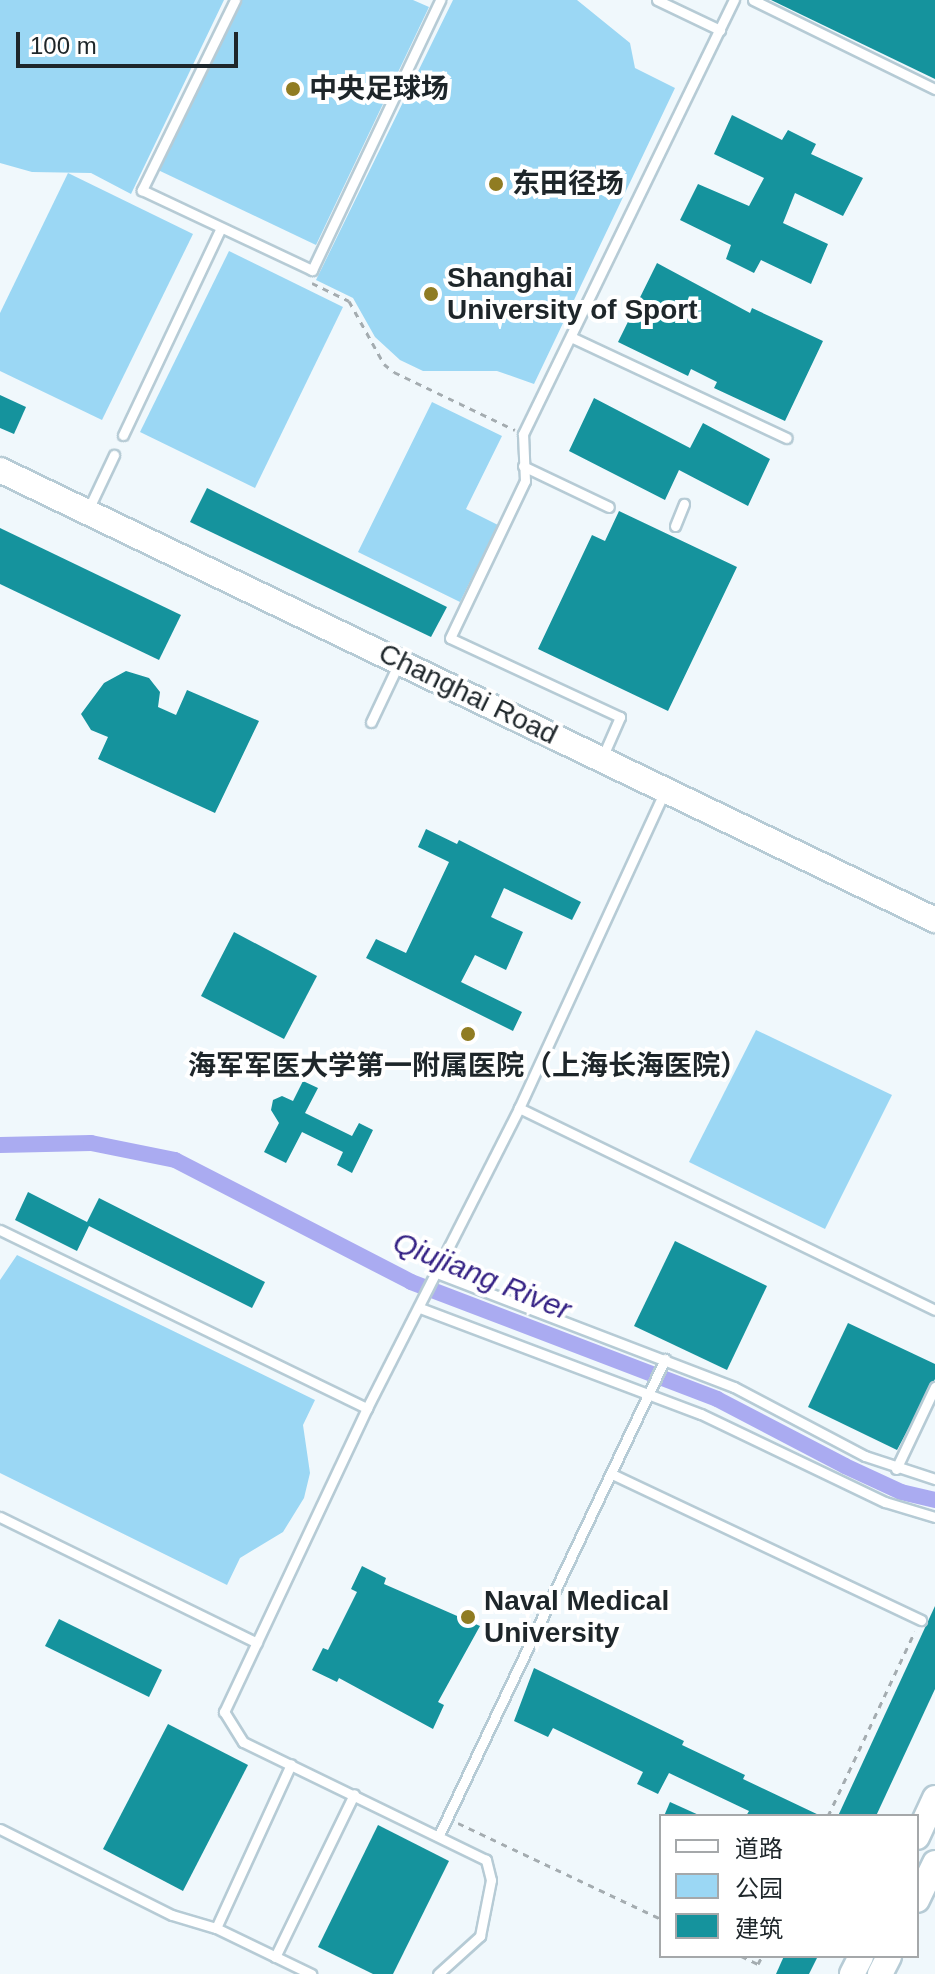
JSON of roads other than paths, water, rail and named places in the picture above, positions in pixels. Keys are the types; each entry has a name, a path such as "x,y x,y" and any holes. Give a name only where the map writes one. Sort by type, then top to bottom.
{"street":[{"name":"Changhai Road","path":"0,470 935,920"},
{"path":"919,1833 935,1798"},
{"path":"919,1896 935,1863"}],"lane":[{"path":"235,0 142,190 312,270 440,0"},
{"path":"657,0 720,30"},
{"path":"602,758 620,717 450,638 525,481 523,434 734,0"},
{"path":"753,0 935,89"},
{"path":"123,435 221,228"},
{"path":"571,337 787,438"},
{"path":"87,512 114,455"},
{"path":"523,466 609,507"},
{"path":"675,526 684,504"},
{"path":"371,722 400,662"},
{"path":"438,1974 480,1936 491,1869 479,1853 243,1742 224,1712 367,1408 519,1108 665,789"},
{"path":"519,1108 935,1310"},
{"path":"0,1230 367,1408"},
{"path":"435,1276 662,1364 734,1387 896,1469 935,1479"},
{"path":"422,1304 651,1391 752,1435 885,1502 935,1517"},
{"path":"439,1835 662,1364"},
{"path":"896,1469 935,1387"},
{"path":"612,1474 921,1620"},
{"path":"0,1517 257,1643"},
{"path":"216,1928 291,1764"},
{"path":"275,1957 354,1794"},
{"path":"0,1829 172,1915 216,1928 311,1974"}],"waterway":[{"name":"Qiujiang River","path":"0,1145 91,1143 175,1160 411,1282 717,1399 901,1492 935,1500"}],"place":[{"name":"中央足球场","path":"293,89"},
{"name":"东田径场","path":"496,184"},
{"name":"Shanghai University of Sport","path":"431,294"},
{"name":"海军军医大学第一附属医院（上海长海医院）","path":"468,1034"},
{"name":"Naval Medical University","path":"468,1617"}]}
